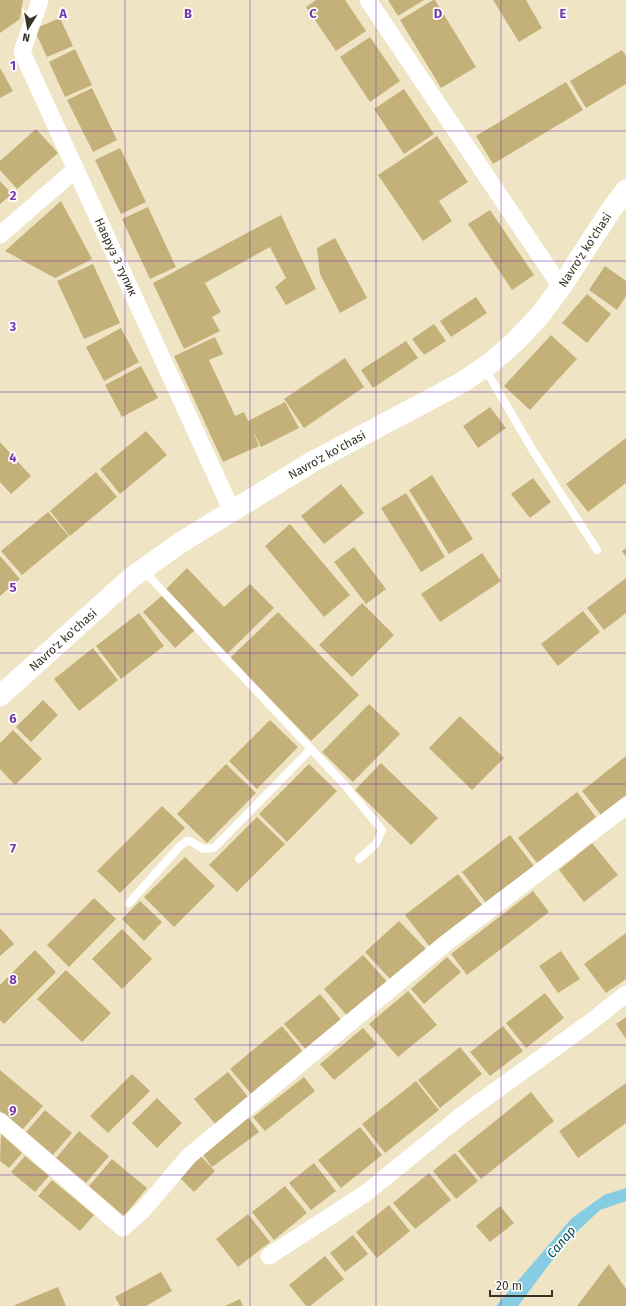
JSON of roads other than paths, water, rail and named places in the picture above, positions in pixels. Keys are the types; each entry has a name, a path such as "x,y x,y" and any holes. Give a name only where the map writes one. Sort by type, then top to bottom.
{"street":[{"name":"Навруз 3 тупик","path":"40,0 22,52 232,511"},
{"path":"368,0 561,287"},
{"path":"0,235 76,169"},
{"name":"Navro'z ko'chasi","path":"0,696 131,578 180,543 312,462 443,393 484,367 516,341 541,314 561,287 611,210 626,190"},
{"path":"0,1121 123,1228 143,1210 189,1156 446,943 626,806"},
{"path":"269,1256 366,1193 462,1115 592,1021 626,994"}],"lane":[{"path":"484,367 532,449 597,550"},
{"path":"142,570 343,783 382,830 376,844 359,859"},
{"path":"129,903 180,846 187,841 192,842 203,849 214,848 311,749"}],"water":[{"name":"Салар","path":"626,1188 626,1201 600,1210 566,1242 518,1306 496,1306 572,1218 604,1195"}]}
